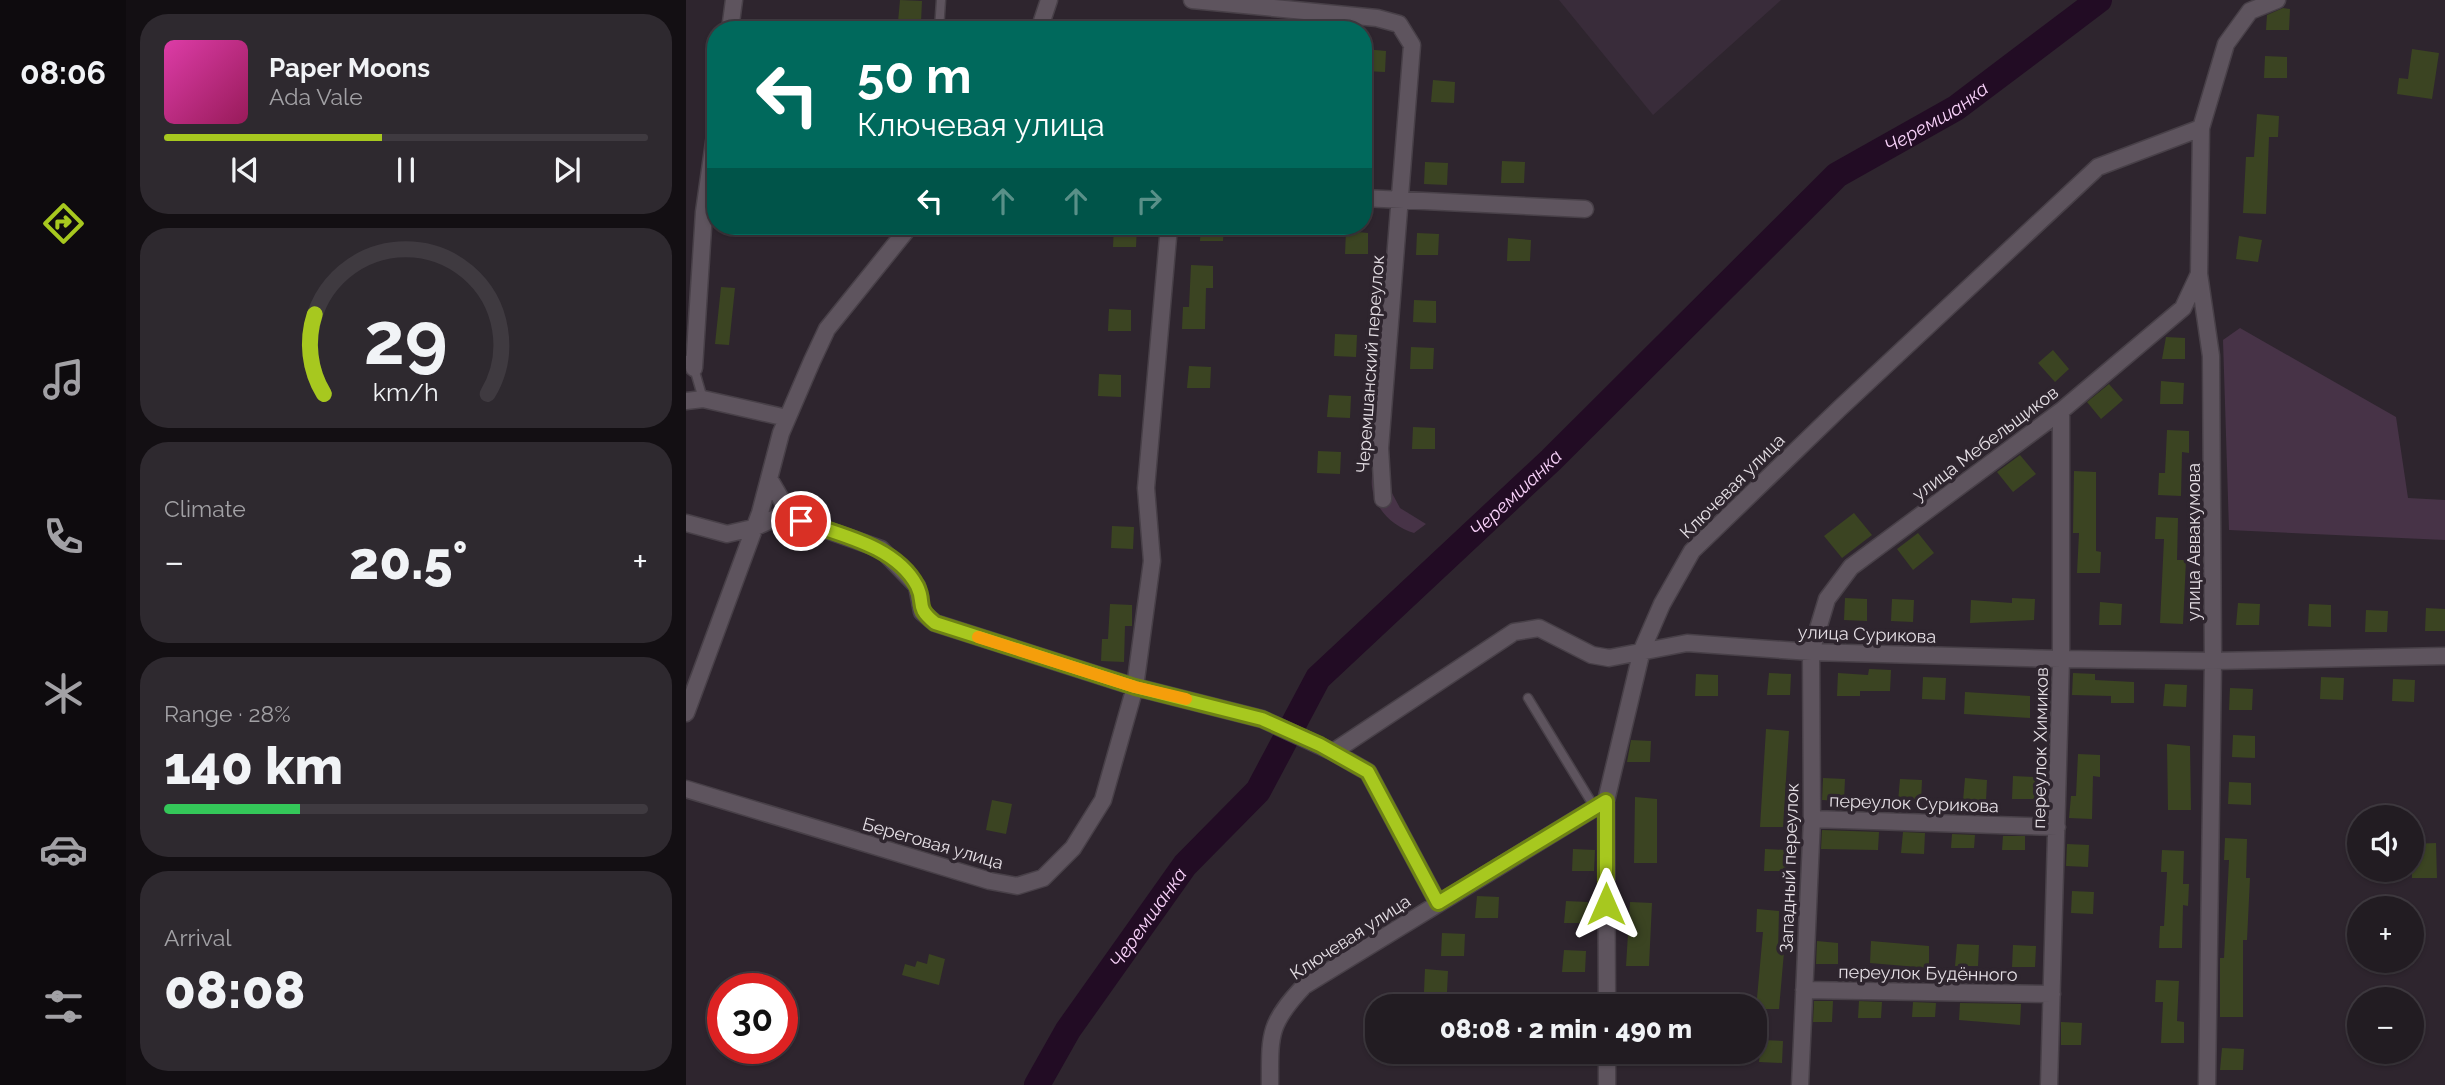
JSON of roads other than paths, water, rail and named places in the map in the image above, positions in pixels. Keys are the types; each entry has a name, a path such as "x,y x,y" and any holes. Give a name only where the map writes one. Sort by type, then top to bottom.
{"street":[{"path":"731,21 734,0"},
{"path":"1042,21 1049,0"},
{"name":"Черемшанский переулок","path":"1192,0 1377,18 1399,24 1412,45 1380,448 1382,499"},
{"name":"улица Аввакумова","path":"2207,1085 2213,660 2211,356 2199,274 2201,128 2226,44 2250,11 2277,0"},
{"name":"Ключевая улица","path":"1270,1085 1270,1034 1282,1009 1304,986 1600,804 1642,650 1662,604 1692,551 1839,409 2098,167 2201,128"},
{"path":"690,364 707,191"},
{"path":"1372,198 1585,209"},
{"path":"686,713 770,480 787,418 827,329 903,235"},
{"name":"Береговая улица","path":"686,789 990,881 1017,886 1043,878 1073,848 1103,800 1135,687 1152,561 1146,488 1168,235"},
{"name":"улица Мебельщиков","path":"1811,652 1827,599 1851,568 2061,411 2183,308 2199,274"},
{"path":"686,401 704,399 787,418"},
{"name":"переулок Химиков","path":"2049,1085 2061,659 2061,411"},
{"path":"770,480 781,499 801,521"},
{"path":"686,523 727,534 778,517 801,521 881,549 917,586 922,612 935,623 1135,687 1262,719 1333,752 1368,772 1438,903"},
{"name":"улица Сурикова","path":"1333,752 1514,632 1539,628 1592,654 1609,658 1686,643 1811,652 2061,659 2213,660 2445,656"},
{"name":"Западный переулок","path":"1800,1085 1812,819 1811,652"},
{"path":"1600,804 1607,994"},
{"name":"переулок Сурикова","path":"1812,819 2057,827"},
{"name":"переулок Будённого","path":"1804,990 2052,994"},
{"path":"1607,1064 1607,1085"}],"lane":[{"path":"940,21 941,0"},
{"path":"690,364 704,399"},
{"path":"1528,698 1600,804"}],"waterway":[{"name":"Черемшанка","path":"1037,1085 1068,1030 1185,865 1258,791 1318,678 1551,460 1837,175 1956,108 2099,0"}]}
